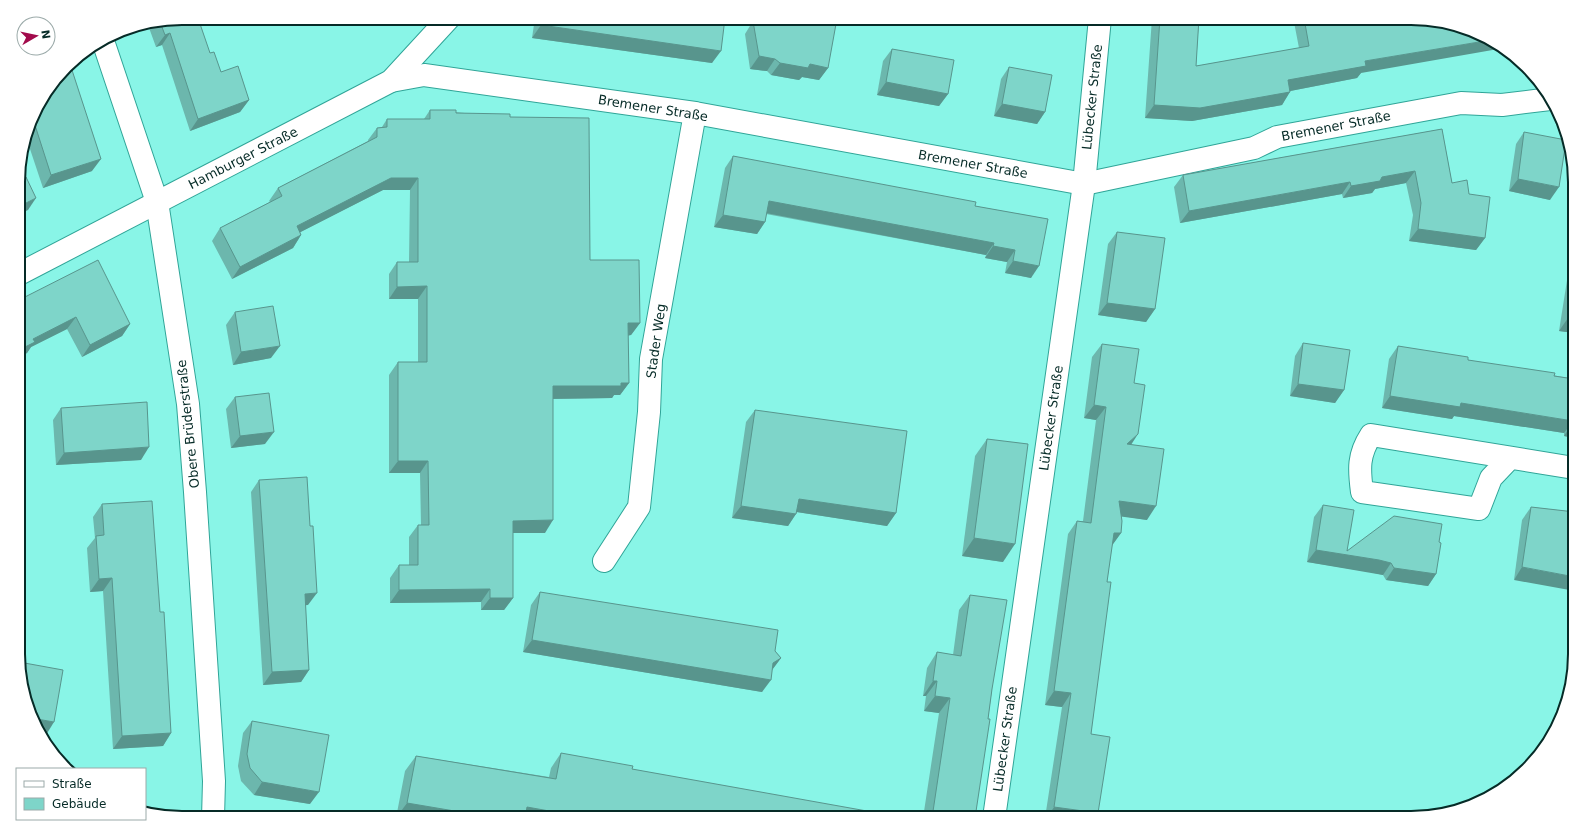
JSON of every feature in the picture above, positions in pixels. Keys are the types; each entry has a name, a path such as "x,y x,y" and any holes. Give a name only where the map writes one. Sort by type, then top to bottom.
{"street":[{"name":"Hamburger Straße","path":"25,271 391,81 443,25"},
{"name":"Lübecker Straße","path":"995,811 1084,184 1099,25"},
{"name":"Obere Brüderstraße","path":"105,46 157,202 188,404 214,781 213,811"},
{"name":"Bremener Straße","path":"391,81 424,75 694,113 1084,184 1254,148 1278,137 1438,107 1461,103 1502,105 1545,101"},
{"name":"Stader Weg","path":"604,561 640,507 650,412 651,359 694,113"},
{"path":"1510,458 1491,478 1479,509 1362,492 1360,461 1364,446 1371,435 1568,467"}],"building":[{"path":"200,25 210,53 214,52 221,72 238,66 249,100 198,119 170,33 165,35 162,26"},
{"path":"541,25 724,25 721,51"},
{"path":"754,25 836,25 828,68 810,64 808,68 780,63 775,59 759,56"},
{"path":"1160,25 1199,25 1196,66 1309,46 1305,25 1421,25 1451,30 1481,42 1365,61 1366,66 1288,80 1290,92 1200,108 1154,105"},
{"path":"892,49 954,60 948,94 886,82"},
{"path":"1009,67 1052,75 1045,112 1002,104"},
{"path":"72,70 101,159 51,175 35,126 51,95"},
{"path":"430,110 456,110 456,113 510,114 510,117 589,118 590,260 639,260 640,323 628,323 629,383 621,383 621,386 553,386 553,520 513,521 513,598 490,598 490,589 399,590 399,565 418,565 418,525 429,525 428,461 398,461 398,362 427,362 427,286 397,287 397,262 418,262 418,178 391,178 297,226 301,235 240,267 220,228 282,196 278,188 377,137 377,128 387,127 387,119 430,119"},
{"path":"1442,129 1452,183 1467,180 1469,194 1490,197 1485,238 1418,229 1421,203 1415,171 1382,177 1380,181 1351,186 1350,182 1189,211 1183,175"},
{"path":"1524,132 1562,139 1565,150 1559,187 1518,179"},
{"path":"733,156 976,202 975,206 1048,219 1039,266 1013,261 1015,250 993,246 994,243 769,201 765,222 723,215"},
{"path":"25,178 36,198 25,204 25,182"},
{"path":"1117,232 1165,238 1155,309 1107,303"},
{"path":"98,260 130,324 90,345 76,317 33,339 35,342 25,347 25,297"},
{"path":"273,306 280,346 241,352 235,312"},
{"path":"1303,343 1350,350 1344,390 1298,384"},
{"path":"1102,344 1139,349 1134,383 1145,385 1138,434 1127,444 1164,449 1156,506 1119,501 1122,521 1121,533 1114,533 1107,582 1111,582 1091,734 1110,737 1098,811 1083,811 1054,807 1071,693 1054,691 1077,521 1091,523 1106,407 1094,405"},
{"path":"1398,346 1468,357 1468,360 1555,373 1554,376 1568,378 1568,420 1461,403 1460,407 1390,396"},
{"path":"269,393 274,432 240,436 235,397"},
{"path":"147,402 149,447 64,453 61,408"},
{"path":"755,410 907,431 896,513 799,499 796,514 741,506"},
{"path":"987,439 1028,444 1015,544 974,538"},
{"path":"307,477 310,526 313,526 317,593 305,594 309,670 272,672 259,480"},
{"path":"152,501 160,612 164,612 171,733 122,736 112,578 99,579 96,536 104,535 102,504"},
{"path":"1323,505 1354,510 1347,551 1394,516 1442,524 1439,542 1441,543 1436,574 1394,568 1391,563 1379,560 1316,550"},
{"path":"1531,507 1568,511 1568,576 1522,567"},
{"path":"540,592 778,630 775,651 781,658 773,663 771,680 532,640"},
{"path":"970,595 1007,600 992,689 988,719 990,719 976,811 933,811 950,698 935,696 937,681 933,681 937,652 961,656"},
{"path":"25,663 63,670 54,722 39,719 30,694"},
{"path":"252,721 329,735 319,792 262,782 250,768 247,754"},
{"path":"561,753 633,766 632,769 867,811 549,811 527,807 526,811 454,811 407,803 416,756 556,779"}]}
